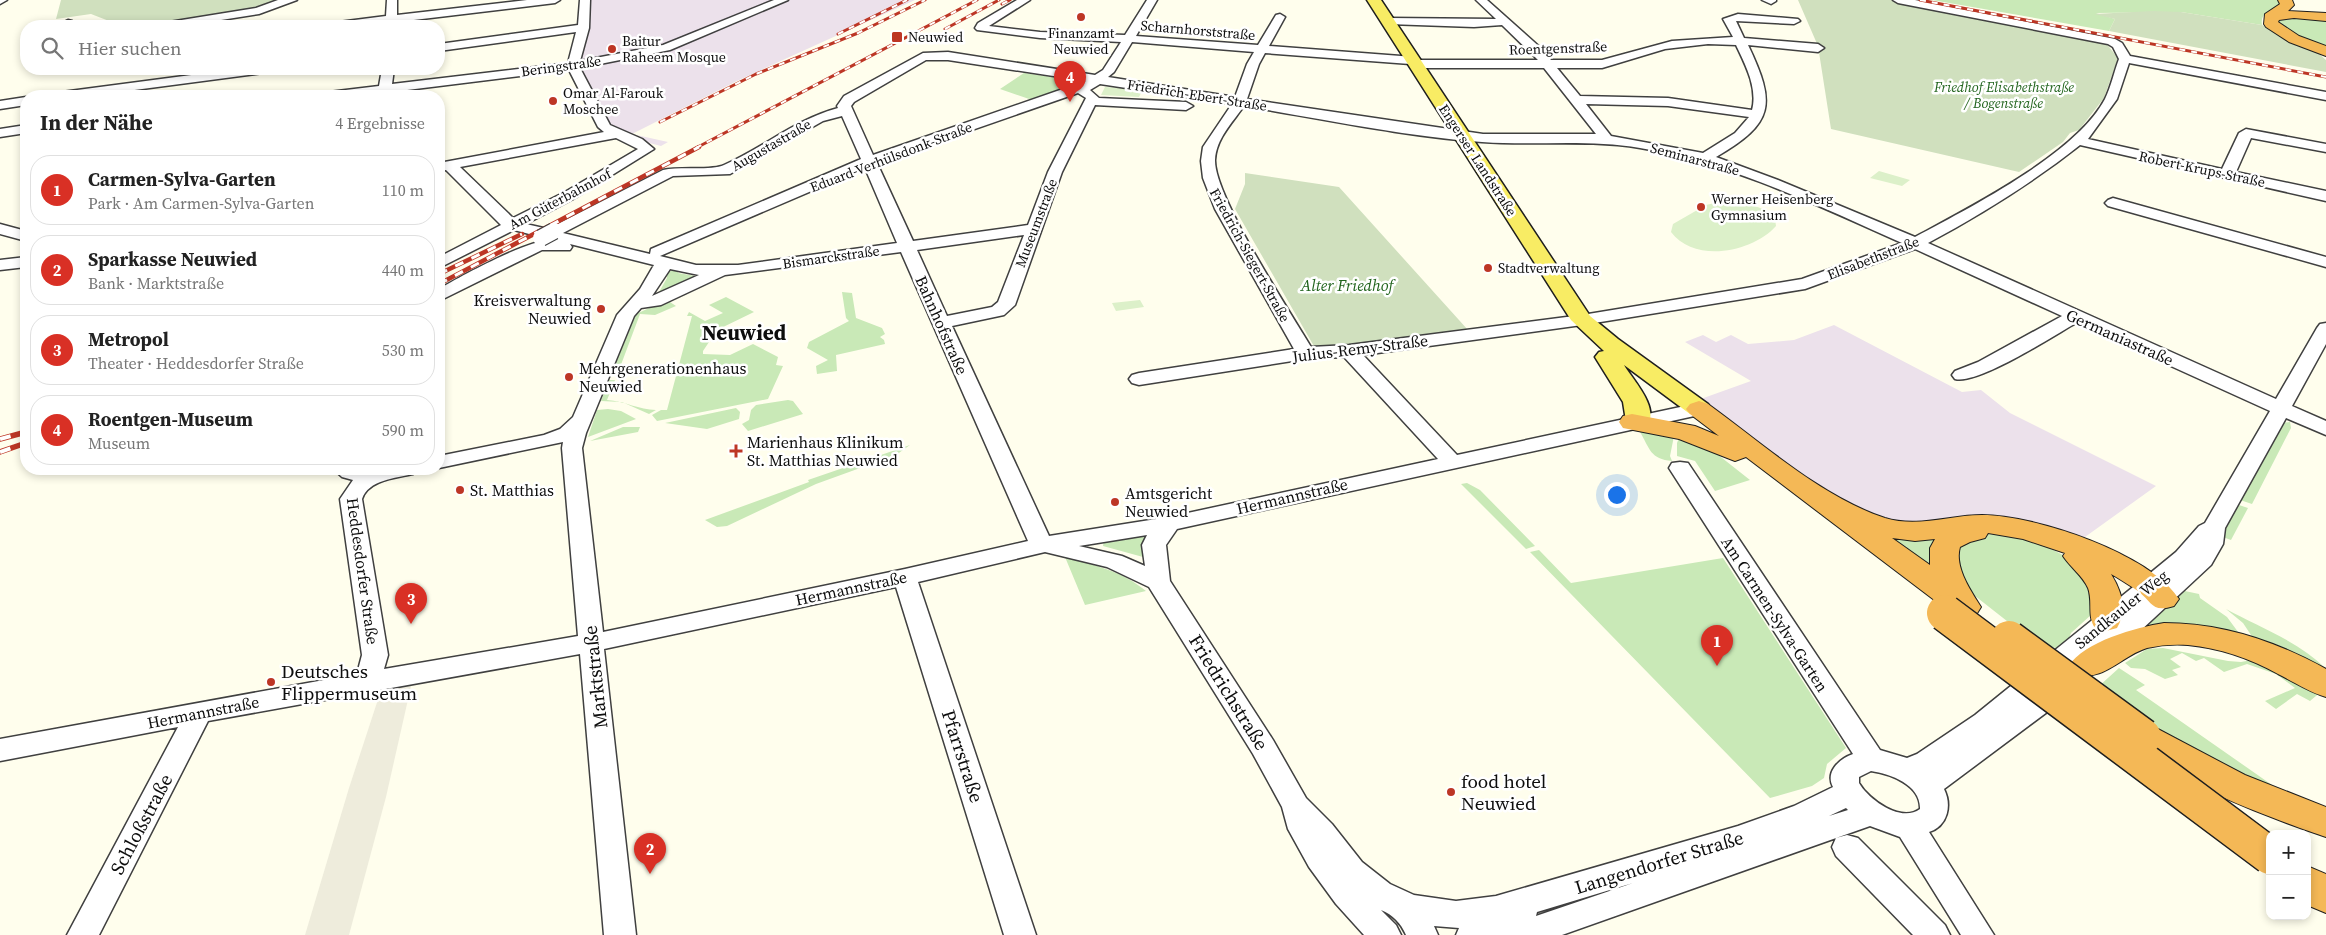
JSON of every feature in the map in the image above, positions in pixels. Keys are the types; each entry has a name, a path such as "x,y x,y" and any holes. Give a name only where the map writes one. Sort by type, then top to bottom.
{"highway":[{"path":"2286,0 2287,5 2273,12 2271,24 2282,32 2326,51"},
{"path":"2296,0 2322,7"},
{"path":"2271,17 2294,14 2326,17"},
{"path":"1690,410 1735,453 1955,610 2143,737 2172,755 2238,790 2326,822"},
{"path":"1690,410 1820,500 1955,610 2266,853"},
{"path":"1635,422 1686,432 1735,453"},
{"path":"1820,500 1875,524 1904,531 1923,532 1982,524 2024,528 2052,536 2108,561 2156,587"},
{"path":"1955,610 1948,576 1942,559 1948,542 1959,534 1987,530 2020,533 2046,541 2156,587"},
{"path":"2078,556 2098,576 2105,589 2108,604 2106,620"},
{"path":"2086,666 2132,641 2156,635 2194,635 2237,644 2278,658 2326,685"},
{"path":"2311,885 2326,896"}],"main road":[{"name":"Engerser Landstraße","path":"1374,0 1582,320 1690,410"},
{"name":"Engerser Landstraße","path":"1582,320 1586,334 1593,344 1607,357 1690,410"},
{"path":"1607,357 1632,397 1638,411 1635,422"}],"street":[{"path":"245,20 274,4 292,0"},
{"path":"391,20 392,0"},
{"path":"408,20 511,2 554,0"},
{"path":"585,0 583,28 573,66 605,127 615,134"},
{"name":"Beringstraße","path":"405,90 573,66 666,48 783,0"},
{"name":"Scharnhorststraße","path":"1024,0 989,20 981,28 1035,34 1130,39 1415,63"},
{"path":"1098,80 1108,72 1130,39 1152,0"},
{"path":"1481,0 1535,48 1604,134 1605,139"},
{"path":"1898,0 2111,41 2118,45 2125,59 2326,96"},
{"path":"201,20 259,11"},
{"name":"Friedrich-Siegert-Straße","path":"1280,17 1260,50 1238,105 1216,135 1210,147 1208,161 1210,178 1236,233 1305,353"},
{"path":"1705,158 1737,139 1756,114 1761,104 1760,94 1741,42 1730,19 1732,17 1794,21"},
{"path":"1388,22 1474,24 1505,22"},
{"path":"445,45 583,28"},
{"name":"Roentgenstraße","path":"1415,63 1548,65 1611,62 1678,43 1741,42 1818,48"},
{"name":"Friedrich-Ebert-Straße","path":"933,55 1098,80 1238,105 1462,136"},
{"name":"Augustastraße","path":"445,293 670,172 719,172 727,170 818,118 845,108 917,60 933,55"},
{"name":"Elisabethstraße","path":"1582,320 1805,284 1915,244 2020,184 2079,141 2111,99 2125,59"},
{"path":"99,90 191,75"},
{"path":"194,90 202,75"},
{"path":"384,90 387,75"},
{"name":"Eduard-Verhülsdonk-Straße","path":"657,258 869,162 1080,89 1098,80"},
{"path":"1080,89 1093,95 1092,100 1238,105"},
{"name":"Museumstraße","path":"941,323 998,311 1003,308 1055,172 1092,100"},
{"path":"1576,100 1668,102 1756,114"},
{"path":"0,105 20,102"},
{"name":"Bahnhofstraße","path":"845,108 1041,545"},
{"path":"0,133 20,130"},
{"path":"2227,175 2246,132 2326,148"},
{"path":"445,166 615,134"},
{"name":"Am Güterbahnhof","path":"445,260 615,170 647,149 642,144 615,134"},
{"name":"Seminarstraße","path":"1462,136 1605,139 1641,144 1705,158 1773,183 1915,244"},
{"name":"Robert-Krups-Straße","path":"2079,141 2326,196"},
{"path":"445,167 512,224 657,258 700,271 719,272"},
{"name":"Augustastraße","path":"611,203 608,208 570,228 570,231 657,258"},
{"path":"2113,203 2326,262"},
{"path":"0,229 20,234"},
{"name":"Bismarckstraße","path":"640,299 665,297 719,272 1032,229"},
{"path":"546,238 640,265 642,269 634,290 640,299"},
{"name":"Germaniastraße","path":"1915,244 2326,429"},
{"name":"Marktstraße","path":"620,935 572,454 574,440 581,420 623,322 659,269 657,258"},
{"path":"0,266 20,263"},
{"path":"0,270 20,267"},
{"path":"1962,375 1985,366 2074,316"},
{"name":"Julius-Remy-Straße","path":"1139,379 1305,353 1349,351 1582,320"},
{"name":"Sandkauler Weg","path":"2034,696 2106,620 2207,555 2214,537 2214,528 2282,410 2326,328"},
{"path":"1349,351 1451,461"},
{"name":"Hermannstraße","path":"0,750 368,681 592,643 905,577 1041,545 1169,524 1690,410"},
{"path":"445,461 543,442 562,436 581,420"},
{"path":"543,442 559,446 572,454"},
{"name":"Am Carmen-Sylva-Garten","path":"1680,468 1871,760"},
{"name":"Heddesdorfer Straße","path":"337,475 339,485 354,492 351,499 375,655 368,681"},
{"path":"354,492 368,481 384,475"},
{"name":"Friedrichstraße","path":"1169,524 1157,537 1154,545 1158,581 1238,704 1296,806 1303,829 1338,884 1385,935"},
{"path":"1041,545 1114,561 1158,581"},
{"name":"Pfarrstraße","path":"905,577 1020,935"},
{"name":"Sandkauler Weg","path":"2034,696 2086,666 2156,587"},
{"path":"1917,778 1941,774 1984,746 2034,696"},
{"name":"Schloßstraße","path":"83,935 199,713"},
{"path":"1871,760 1883,761 1917,778 1935,802 1933,815 1919,824 1908,826 1896,824 1870,814 1857,804 1848,792 1845,773 1851,766 1871,760"},
{"name":"Langendorfer Straße","path":"1472,935 1513,917 1537,899 1734,839 1829,804 1848,792"},
{"name":"Friedrichstraße","path":"1296,806 1314,822 1354,876 1373,891 1398,903 1429,912 1465,914 1495,910 1537,899"},
{"name":"Langendorfer Straße","path":"1522,935 1870,814"},
{"path":"1908,826 1978,935"},
{"path":"1847,847 1934,935"},
{"name":"Friedrichstraße","path":"1398,903 1415,918 1422,935"}],"shaded area":[{"path":"585,0 915,0 737,81 632,134 668,142 661,146 615,134 573,66"},
{"path":"1834,325 1962,392 1981,390 2010,413 2156,486 2078,542 2053,533 1904,526 1851,509 1698,400 1751,381 1685,342 1703,335 1716,342 1731,335 1748,344 1794,340"},
{"path":"414,673 386,797 349,935 305,935 349,788 385,678"}],"green space":[{"path":"61,0 284,0 256,10 194,20 106,20 91,14 56,19"},
{"name":"Friedhof Elisabethstraße / Bogenstraße","path":"1798,0 1890,0 2105,42 2118,58 2104,98 2079,130 2070,133 2063,142 2019,172 1831,129 1818,46"},
{"path":"1932,0 2280,0 2279,7 2264,15 2262,25 2181,12 2096,13 2115,19 2109,31"},
{"path":"2153,11 2181,12 2262,25 2316,51 2326,60 2326,72 2109,31 2115,19 2094,14"},
{"path":"2277,18 2326,18 2326,49 2308,43 2277,24"},
{"path":"1024,73 1079,81 1079,84 1035,101 1000,89"},
{"path":"1105,87 1143,89 1139,97 1101,95"},
{"path":"1879,171 1910,180 1902,186 1870,178"},
{"name":"Alter Friedhof","path":"1245,173 1339,187 1468,330 1315,348 1235,209 1245,184"},
{"path":"1719,202 1744,204 1762,209 1774,219 1776,226 1766,235 1753,242 1739,248 1724,251 1694,248 1681,242 1671,232 1673,224 1706,205"},
{"path":"674,270 679,271 678,273 701,277 658,294 667,278 666,273"},
{"path":"842,292 852,293 856,318 882,328 885,334 880,337 884,340 885,344 836,355 837,371 817,374 816,366 828,360 807,348 809,342 849,321 846,318"},
{"path":"726,297 754,312 717,330 703,351 703,354 730,355 753,344 778,357 776,365 783,366 768,399 657,421 652,415 661,410 667,410 692,316 687,316 689,312 705,321 723,313 709,305"},
{"path":"667,300 676,306 655,315 640,314 619,370 613,370 636,314"},
{"path":"1140,300 1144,307 1116,311 1112,303"},
{"path":"609,380 615,380 607,400 619,402 601,401"},
{"path":"788,400 793,401 803,414 748,431 742,424 749,420 751,410 756,405"},
{"path":"625,403 644,409 656,410 649,414"},
{"path":"736,408 740,412 739,419 707,429 665,423"},
{"path":"597,410 621,411 636,419 588,437"},
{"path":"2290,422 2291,428 2252,504 2240,500 2281,423"},
{"path":"623,427 640,427 638,432 590,441"},
{"path":"1646,431 1674,436 1670,456 1672,461 1659,458 1652,452 1640,432"},
{"path":"1681,433 1712,450 1750,480 1715,491 1695,461 1677,456 1677,443"},
{"path":"910,445 896,455 816,484 727,526 717,527 705,520 809,482 808,480"},
{"path":"1467,483 1480,490 1535,546 1526,549 1461,484"},
{"path":"2236,504 2248,508 2231,540 2220,536"},
{"path":"1870,526 1939,534 1947,582"},
{"path":"1151,530 1143,557 1103,546 1104,540"},
{"path":"1983,534 2013,537 2042,545 2068,558 2092,577 2091,615 2071,633 2068,641 2060,649 2035,643 1970,592 1957,575 1958,541"},
{"path":"1539,550 1571,583 1723,558 1846,748 1827,764 1824,778 1812,786 1770,798 1530,552"},
{"path":"1065,557 1097,566 1127,578 1146,591 1085,605"},
{"path":"2180,590 2199,594 2200,598 2227,617 2244,640 2137,631"},
{"path":"2226,609 2292,643 2316,659 2326,669 2257,644 2243,623"},
{"path":"2163,648 2228,661 2241,662 2257,659 2323,690 2310,701 2297,694 2276,709 2265,701 2295,688 2276,674 2247,664 2224,672 2204,658 2196,661 2182,653 2170,659 2181,667 2172,670 2178,675 2165,679 2145,669 2131,668 2125,663 2147,649"},
{"path":"2119,668 2145,685 2136,690 2272,785 2263,790 2198,758 2098,687"}],"railway":[{"path":"838,34 907,0"},
{"path":"660,122 756,74 858,33 925,0"},
{"path":"696,148 977,0"},
{"path":"945,29 999,0"},
{"path":"1002,4 1010,0"},
{"path":"1920,0 2326,77"},
{"path":"445,281 699,147"},
{"path":"445,271 522,234"},
{"path":"0,439 20,434"},
{"path":"0,452 20,445"}],"place":[{"name":"Finanzamt Neuwied","path":"1081,17"},
{"name":"Neuwied","path":"897,37"},
{"name":"Baitur Raheem Mosque","path":"612,49"},
{"name":"Omar Al-Farouk Moschee","path":"553,101"},
{"name":"Roentgen-Museum","path":"1070,102"},
{"name":"Werner Heisenberg Gymnasium","path":"1701,207"},
{"name":"Stadtverwaltung","path":"1488,268"},
{"name":"Kreisverwaltung Neuwied","path":"601,309"},
{"name":"Mehrgenerationenhaus Neuwied","path":"569,377"},
{"name":"Marienhaus Klinikum St. Matthias Neuwied","path":"736,451"},
{"name":"St. Matthias","path":"460,490"},
{"name":"Amtsgericht Neuwied","path":"1115,502"},
{"name":"Metropol","path":"411,624"},
{"name":"Carmen-Sylva-Garten","path":"1717,666"},
{"name":"Deutsches Flippermuseum","path":"271,682"},
{"name":"food hotel Neuwied","path":"1451,792"},
{"name":"Sparkasse Neuwied","path":"650,874"}],"district":[{"name":"Neuwied","path":"744,332"}]}
